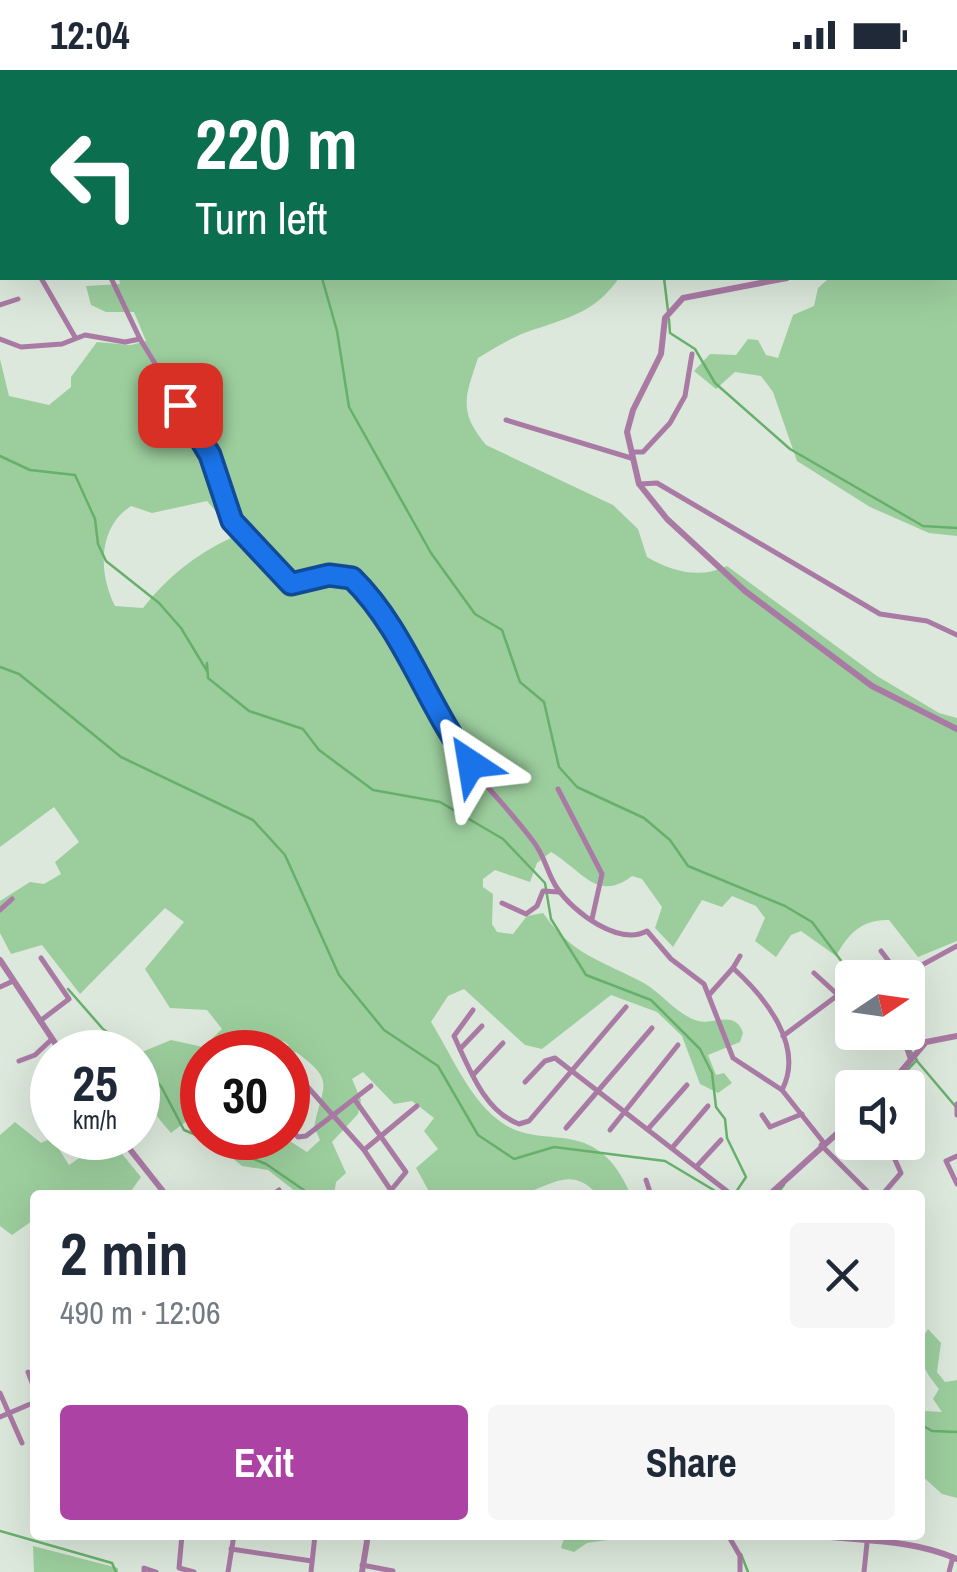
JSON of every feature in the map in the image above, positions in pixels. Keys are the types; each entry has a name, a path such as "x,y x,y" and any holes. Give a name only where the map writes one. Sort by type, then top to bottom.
{"street":[{"path":"42,280 74,337"},
{"path":"112,280 140,339 210,455 226,506 245,538 291,584 342,574 360,586 408,655 452,739 532,840 560,892 592,920 625,936 648,930 671,958 700,978 733,1058 782,1090 823,1145 865,1190"},
{"path":"781,280 751,288 709,290 683,298 665,318 661,354 633,410 627,432 640,484 667,520 745,591 872,686 957,730"},
{"path":"0,305 18,299"},
{"path":"0,339 21,348 62,344 86,334 125,342 140,339"},
{"path":"506,420 630,454 643,452 670,424 685,396 692,354"},
{"path":"640,484 657,483 880,614 927,621 957,635"},
{"path":"558,789 602,874 592,920"},
{"path":"502,903 526,914 537,906 546,891 560,892"},
{"path":"0,910 12,899"},
{"path":"925,963 957,946"},
{"path":"881,950 888,960"},
{"path":"709,995 740,956"},
{"path":"40,1022 69,998 42,958"},
{"path":"0,960 46,1030"},
{"path":"732,968 757,990 783,1036 792,1070 782,1090"},
{"path":"783,1036 838,996 814,973"},
{"path":"0,987 11,982"},
{"path":"473,1010 454,1033 460,1049 501,1115 519,1124 528,1121 626,1007"},
{"path":"460,1049 482,1026"},
{"path":"566,1128 652,1028"},
{"path":"901,1070 931,1039 957,1036"},
{"path":"473,1075 504,1043"},
{"path":"610,1130 678,1045"},
{"path":"909,1050 912,1055"},
{"path":"18,1061 30,1057"},
{"path":"525,1082 549,1058 573,1071 726,1190"},
{"path":"648,1129 686,1085"},
{"path":"310,1133 371,1086"},
{"path":"310,1088 364,1150 392,1190"},
{"path":"355,1100 406,1172 394,1190"},
{"path":"956,1105 957,1116"},
{"path":"364,1150 417,1106"},
{"path":"672,1148 708,1106"},
{"path":"762,1115 770,1127 802,1114"},
{"path":"775,1190 835,1135"},
{"path":"697,1166 721,1140"},
{"path":"957,1156 946,1161 957,1184"},
{"path":"138,1160 162,1190"},
{"path":"886,1190 902,1170 897,1160"},
{"path":"646,1180 649,1190"},
{"path":"28,1372 30,1377"},
{"path":"0,1393 22,1444"},
{"path":"0,1417 30,1404"},
{"path":"182,1540 179,1568 194,1572"},
{"path":"228,1572 233,1540"},
{"path":"311,1572 315,1540"},
{"path":"367,1540 362,1568 394,1571"},
{"path":"731,1540 740,1556 740,1572"},
{"path":"846,1540 922,1544 955,1558 949,1572"},
{"path":"900,1540 900,1544"},
{"path":"864,1572 867,1543"},
{"path":"232,1550 312,1561"},
{"path":"144,1572 144,1568 156,1572"}],"green space":[{"path":"119,280 617,280 589,307 521,334 478,358 467,394 471,423 486,445 613,505 638,529 647,557 687,572 727,566 877,676 939,713 957,718 957,941 918,957 889,920 879,920 857,929 836,956 801,931 791,935 776,957 755,941 765,918 756,906 732,896 722,907 702,900 673,947 655,928 662,907 642,879 632,876 609,886 599,885 551,852 537,863 530,882 495,870 483,879 483,887 493,894 492,924 497,932 513,934 527,916 543,913 577,948 644,983 688,1017 702,1022 735,1021 743,1033 740,1042 708,1055 716,1075 724,1073 732,1083 718,1093 700,1084 682,1036 657,1012 611,995 542,1049 525,1045 464,989 448,996 431,1022 469,1087 497,1119 514,1129 584,1143 601,1152 628,1190 592,1190 569,1179 533,1190 428,1190 416,1168 438,1149 424,1131 434,1118 412,1101 394,1104 363,1072 352,1079 361,1100 358,1114 332,1142 346,1173 336,1182 335,1190 294,1190 268,1170 242,1166 235,1160 310,1160 310,1149 320,1140 314,1127 323,1084 310,1063 310,1030 221,1030 207,1010 170,1008 145,969 184,922 165,908 80,994 42,945 11,954 0,933 0,901 30,882 44,884 61,874 55,862 79,842 54,807 0,847 0,359 9,396 49,405 71,387 71,377 97,342 131,345 146,341 134,312 106,312 91,305 86,286 120,284","holes":["207,501 228,525 231,538 206,551 143,608 115,606 106,579 104,552 112,526 131,506 152,513"]},
{"path":"827,280 957,280 957,536 929,533 870,507 797,461 773,392 761,376 735,372 716,389 694,371 710,354 736,355 748,339 758,340 766,355 778,358 793,315 814,306 818,288"},
{"path":"171,1040 180,1042 180,1126 171,1133 160,1120 160,1045"},
{"path":"15,1122 30,1134 30,1160 66,1160 69,1165 76,1160 127,1160 141,1177 132,1190 30,1190 30,1222 12,1235 0,1226 0,1135"},
{"path":"928,1329 941,1343 937,1372 945,1382 957,1380 957,1498 942,1494 925,1479 925,1411 942,1412 933,1399 939,1389 925,1368"},
{"path":"563,1540 607,1540 587,1543 574,1552 561,1548"},
{"path":"33,1546 118,1568 118,1572 34,1572"}],"waterway":[{"path":"323,280 337,331 349,407 431,553 475,614 502,630 520,682 544,702 559,767 577,787 644,818 670,840 688,866 785,906 812,922 840,960"},
{"path":"664,280 668,311"},
{"path":"669,319 670,333 695,349 715,383 790,449 923,526 957,528"},
{"path":"0,456 30,470 75,475 95,519 98,544 106,561 159,603 181,628 207,671 207,663 208,678 249,711 303,729 319,750 373,790 440,802 503,839 545,883 551,919 586,975 651,1000 700,1049 712,1073 716,1107 725,1119 727,1138 746,1177 737,1190"},
{"path":"0,667 19,674 121,757 253,820 285,855 339,975 384,1030 438,1066 478,1135 514,1159 554,1147 665,1161 714,1190"},
{"path":"68,989 104,1030"},
{"path":"907,1070 917,1060 910,1050"},
{"path":"917,1061 956,1107"},
{"path":"160,1085 184,1130 266,1164 304,1190"},
{"path":"780,1190 784,1185"},
{"path":"925,1427 957,1432"},
{"path":"0,1531 30,1540"},
{"path":"32,1540 112,1563 116,1572"},
{"path":"741,1554 748,1572"}],"route":[{"path":"180,405 210,455 232,521 245,538 291,584 342,574 360,586 408,655 452,739 471,764"}]}
